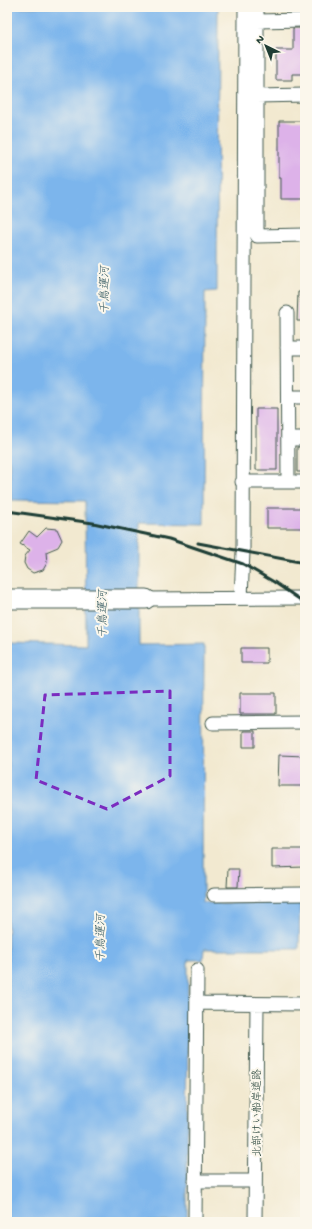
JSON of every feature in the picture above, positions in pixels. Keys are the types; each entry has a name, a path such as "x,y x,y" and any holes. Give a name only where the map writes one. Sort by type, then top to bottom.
{"highway":[{"path":"7,599 146,599"}],"street":[{"path":"241,598 243,552 242,482 245,7"},
{"path":"257,7 258,236 305,236"},
{"path":"257,21 305,20"},
{"path":"257,96 305,95"},
{"path":"287,313 288,482"},
{"path":"287,348 305,348"},
{"path":"288,397 305,397"},
{"path":"288,439 305,439"},
{"path":"242,482 305,482"},
{"path":"146,599 305,598"},
{"path":"212,723 305,722"},
{"path":"214,895 305,894"},
{"path":"195,1222 197,970"},
{"path":"197,1003 305,1004"},
{"name":"北部けい船岸道路","path":"255,1222 257,1004"},
{"path":"196,1181 255,1181"}],"highlighted area":[{"path":"170,691 170,776 107,809 36,780 45,695"}],"water":[{"name":"千鳥運河","path":"7,7 218,7 217,291 205,292 204,524 139,523 139,645 204,644 203,903 300,903 299,949 204,949 203,960 188,960 187,1222 7,1222 8,643 86,645 85,501 11,500 9,460 7,460"}],"building":[{"path":"293,28 305,28 305,74 292,74 292,80 276,80 276,50 293,50"},
{"path":"279,121 305,121 305,199 281,199 281,178 279,178"},
{"path":"298,292 305,292 305,321 297,321"},
{"path":"256,409 277,409 277,470 256,470"},
{"path":"297,447 305,447 305,472 297,472"},
{"path":"267,508 305,508 305,528 267,528"},
{"path":"46,528 57,529 62,540 58,547 46,552 47,563 43,570 33,573 27,569 24,563 25,556 30,550 20,544 29,531 37,537"},
{"path":"241,648 267,648 267,663 241,663"},
{"path":"240,693 276,693 276,714 240,714"},
{"path":"243,731 255,731 255,747 243,747"},
{"path":"279,755 305,756 305,786 278,786"},
{"path":"272,849 305,849 305,867 272,868"},
{"path":"228,869 239,869 238,887 227,887"}],"railway":[{"path":"7,511 93,523 169,539 243,564 274,582 305,603"},
{"path":"198,543 305,563"}]}
